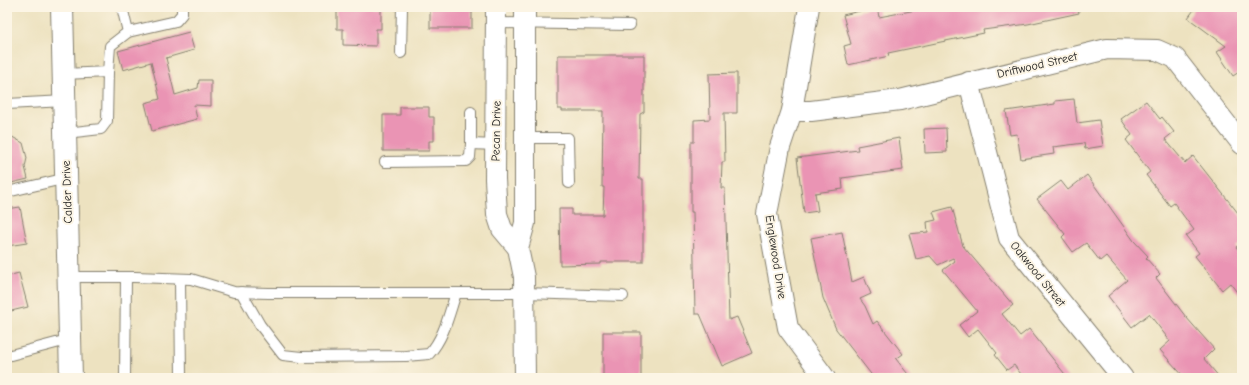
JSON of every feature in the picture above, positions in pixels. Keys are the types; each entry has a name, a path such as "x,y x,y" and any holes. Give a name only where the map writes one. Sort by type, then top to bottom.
{"street":[{"name":"Calder Drive","path":"62,7 70,277 71,378"},
{"name":"Englewood Drive","path":"809,7 792,111 780,147 767,214 788,328 825,378"},
{"name":"Pecan Drive","path":"496,15 497,214 502,229 518,248"},
{"name":"Pecan Drive","path":"525,378 524,277 518,248 525,223 526,15"},
{"name":"Driftwood Street","path":"792,111 811,111 900,100 1107,49 1157,50 1175,58 1242,144"},
{"name":"Oakwood Street","path":"969,82 1009,238 1123,378"}],"lane":[{"path":"122,7 128,32"},
{"path":"66,133 101,129 107,121 110,46 128,32 176,21 182,14 182,7"},
{"path":"401,53 402,7"},
{"path":"496,15 526,15 630,25"},
{"path":"64,74 108,72"},
{"path":"7,94 7,103 65,101"},
{"path":"385,162 466,161 470,157 471,112"},
{"path":"525,138 568,138 569,183"},
{"path":"471,144 496,145"},
{"path":"7,192 67,178"},
{"path":"70,277 191,279 234,292 524,293 623,296"},
{"path":"125,378 126,277"},
{"path":"180,278 180,378"},
{"path":"241,292 260,325 283,355 301,357 406,356 429,354 442,335 456,293"},
{"path":"7,356 71,339"}],"building":[{"path":"337,7 381,7 381,29 376,29 376,46 343,45 343,29 337,29"},
{"path":"430,7 472,7 472,28 430,28"},
{"path":"877,7 879,17 932,7 1078,7 1079,13 1028,24 983,30 984,33 888,53 889,56 848,65 844,46 851,44 843,15"},
{"path":"1196,7 1235,7 1242,12 1242,70 1233,76 1217,52 1226,46 1188,18"},
{"path":"189,32 194,50 166,58 175,95 198,88 199,80 211,80 211,106 194,105 197,119 152,131 145,103 160,99 151,62 123,70 118,51"},
{"path":"558,55 644,55 644,112 640,114 639,179 643,179 643,262 601,262 601,264 560,265 559,209 572,209 572,215 603,215 604,187 602,187 603,111 562,111 562,109 558,109"},
{"path":"737,73 737,113 724,113 725,162 722,162 721,188 725,188 729,320 737,317 752,353 722,366 700,314 695,314 693,212 691,212 691,142 694,142 694,120 710,119 709,74"},
{"path":"1074,99 1077,123 1099,120 1103,146 1085,149 1084,143 1053,147 1054,154 1021,159 1017,134 1010,135 1006,111 1055,104 1055,101"},
{"path":"1146,101 1160,119 1162,117 1174,132 1165,139 1185,163 1193,156 1242,218 1242,243 1236,247 1242,254 1242,299 1230,283 1222,290 1195,256 1199,253 1186,236 1194,230 1174,203 1170,206 1146,175 1150,172 1126,140 1132,135 1121,119"},
{"path":"400,107 429,107 429,117 434,117 434,141 429,141 429,151 383,151 383,115 400,115"},
{"path":"946,128 947,152 925,153 924,129"},
{"path":"7,134 23,143 27,158 25,167 28,179 7,184"},
{"path":"899,138 903,170 842,178 843,189 815,193 818,211 804,213 797,158 858,150 857,146"},
{"path":"1087,175 1134,241 1148,256 1146,258 1160,274 1156,278 1186,317 1214,349 1204,359 1220,378 1185,378 1160,350 1170,341 1149,314 1132,327 1108,296 1127,280 1106,256 1100,261 1086,243 1073,252 1062,237 1065,234 1037,199 1061,181 1068,190"},
{"path":"20,207 27,243 7,246 7,209"},
{"path":"952,207 963,246 1013,305 1002,314 1020,336 1029,329 1068,378 1024,378 1014,365 1007,370 995,355 997,353 978,329 968,337 959,325 977,311 943,270 955,261 953,258 938,265 930,256 916,259 909,234 928,232 927,222 936,220 933,212"},
{"path":"842,232 852,282 864,277 871,294 860,299 865,306 873,324 877,321 903,354 896,359 911,378 874,378 836,329 823,298 811,238"},
{"path":"19,273 28,307 7,312 7,276"},
{"path":"603,332 641,332 641,377 603,378"}]}
